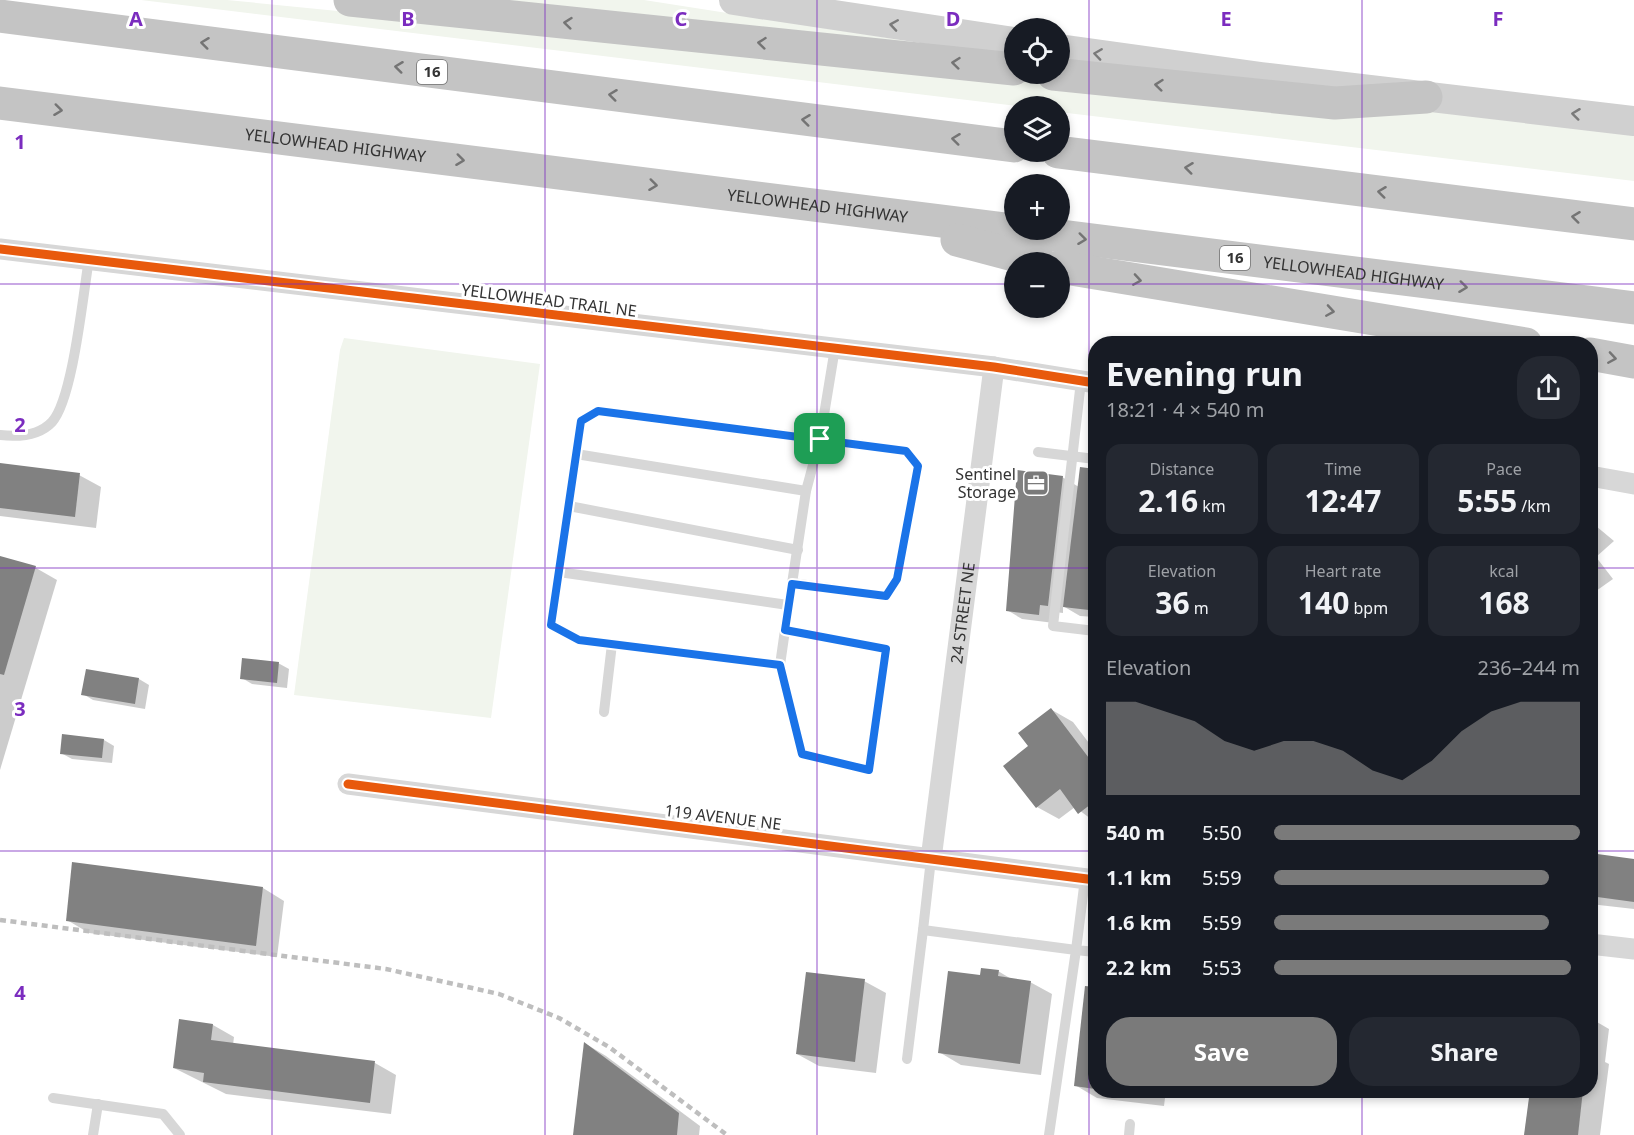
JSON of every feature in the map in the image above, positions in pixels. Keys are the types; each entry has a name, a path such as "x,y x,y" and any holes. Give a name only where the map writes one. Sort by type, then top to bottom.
{"highway":[{"path":"350,0 1004,68"},
{"name":"16","path":"0,16 1004,145"},
{"path":"1070,76 1335,103 1426,97"},
{"name":"YELLOWHEAD HIGHWAY","path":"0,103 1634,308"},
{"path":"1070,154 1634,224"},
{"path":"836,208 1004,252"},
{"path":"1070,269 1477,336"},
{"path":"1598,355 1634,362"}],"main road":[{"path":"734,0 1004,40"},
{"path":"1070,50 1426,97 1634,121"}],"street":[{"name":"YELLOWHEAD TRAIL NE","path":"0,249 994,367 1088,382"},
{"name":"24 STREET NE","path":"930,859 994,367"},
{"path":"1598,477 1634,484"},
{"name":"119 AVENUE NE","path":"348,784 1088,879"},
{"path":"1598,945 1634,949"}],"lane":[{"path":"0,435 14,436 44,429 60,411 68,379 89,259"},
{"path":"785,630 886,649 869,770 802,754 780,665 788,605 806,491 820,439 835,348"},
{"path":"1088,382 1073,457 1053,626 1088,630"},
{"path":"780,665 579,640 551,625 581,421 598,411 906,451 918,466 897,579 886,596 792,584"},
{"path":"1038,453 1088,458"},
{"path":"576,454 806,491"},
{"path":"569,506 798,550"},
{"path":"559,572 788,605"},
{"path":"604,712 612,644"},
{"path":"907,1059 930,859"},
{"path":"1049,1135 1076,950 1088,889"},
{"path":"923,930 1088,951"},
{"path":"54,1098 163,1114 180,1135"},
{"path":"93,1135 98,1104"}],"shaded area":[{"path":"141,0 227,0 1004,77 1004,84 1070,83 1272,103 1447,112 1634,133 1634,181 1070,113 1070,96 1004,96 1004,104"},
{"path":"501,0 644,0 927,44"},
{"path":"344,338 540,364 491,718 294,695 340,350"}],"building":[{"path":"0,463 80,473 75,517 0,508"},
{"path":"1080,467 1088,468 1088,610 1063,607"},
{"path":"1017,470 1063,476 1048,606 1040,605 1039,615 1006,611"},
{"path":"0,556 36,566 4,675 0,674"},
{"path":"242,658 279,662 277,683 240,679"},
{"path":"86,669 139,678 135,704 81,695"},
{"path":"1051,708 1088,757 1088,806 1078,814 1060,789 1036,808 1003,766 1028,746 1018,733"},
{"path":"62,734 104,739 102,758 60,754"},
{"path":"1598,854 1634,859 1634,902 1598,897"},
{"path":"72,862 263,887 256,946 66,921"},
{"path":"981,968 999,970 998,976 1031,981 1020,1064 938,1053 948,971 980,975"},
{"path":"806,972 865,979 855,1062 796,1054"},
{"path":"1085,986 1088,986 1088,1088 1074,1086"},
{"path":"179,1019 213,1024 211,1040 375,1061 370,1103 203,1082 204,1073 173,1068"},
{"path":"584,1042 679,1113 677,1135 573,1135"},
{"path":"1529,1098 1582,1098 1578,1135 1524,1135"}],"railway":[{"path":"0,920 386,969 499,994 559,1018 609,1047 727,1135"}],"cycle path":[{"path":"0,249 994,367 1088,382"},
{"path":"348,784 1088,879"}],"place":[{"name":"Sentinel Storage","path":"1036,483"}],"route":[{"path":"598,411 820,439 906,451 918,466 897,579 886,596 792,584 788,605 785,630 886,649 869,770 802,754 780,665 579,640 551,625 581,421 598,411"}]}
